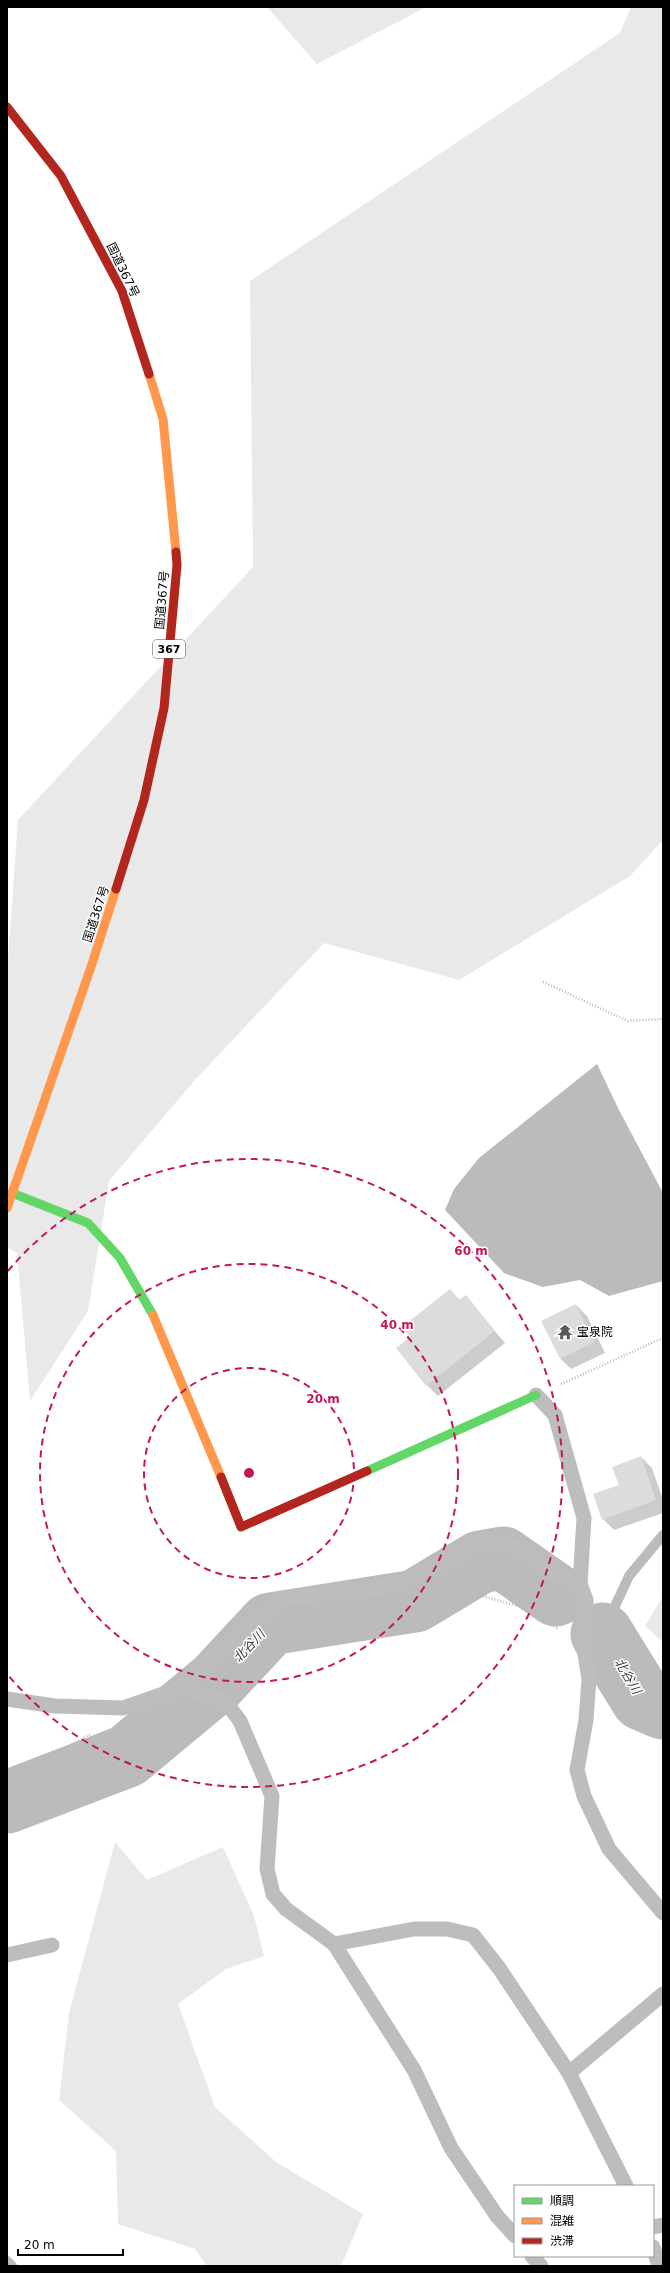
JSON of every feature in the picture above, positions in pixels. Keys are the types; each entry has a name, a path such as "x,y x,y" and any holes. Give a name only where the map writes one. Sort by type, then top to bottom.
{"main road":[{"name":"国道367号","path":"7,107 61,176 122,291 163,418 177,565 164,708 144,800 91,967 7,1208"},
{"path":"12,1193 88,1223 120,1258 156,1319 241,1527 536,1395"}],"lane":[{"path":"536,1395 555,1415 584,1518 580,1584 586,1600 584,1648 589,1678 586,1720 577,1770 584,1796 609,1849 663,1913"},
{"path":"7,1699 55,1706 124,1708 180,1688 259,1617 286,1598 380,1588 433,1569 481,1542 498,1542 518,1547 551,1572 580,1584"},
{"path":"180,1688 225,1701 240,1721 272,1796 267,1869 273,1894 286,1909 334,1944 414,2070 451,2148 497,2216 514,2235"},
{"path":"334,1944 414,1929 447,1929 472,1935 499,1968 569,2073 625,2185"},
{"path":"7,1956 52,1945"},
{"path":"569,2073 663,1994"},
{"path":"654,2250 659,2266"},
{"path":"533,2257 541,2266"}],"path":[{"path":"543,982 628,1022 663,1019"},
{"path":"536,1395 663,1338"},
{"path":"225,1701 256,1658 307,1641 347,1638 482,1596 529,1609 584,1648"},
{"path":"7,1779 103,1728 124,1708"}],"shaded area":[{"path":"267,7 426,7 317,64"},
{"path":"631,7 663,7 663,840 630,876 459,980 324,943 194,1081 109,1181 88,1311 30,1401 17,1253 7,1247 7,973 18,820 253,567 250,281 620,33"},
{"path":"597,1064 619,1110 663,1193 663,1281 609,1296 580,1280 543,1287 504,1273 445,1210 454,1189 479,1158"},
{"path":"663,1596 663,1642 645,1626"},
{"path":"115,1842 147,1880 223,1847 254,1916 264,1956 226,1969 178,2004 215,2107 276,2162 363,2214 341,2266 207,2266 195,2249 118,2224 116,2151 59,2100 69,2013"}],"building":[{"path":"450,1289 459,1300 466,1295 495,1331 426,1386 396,1348 410,1337 402,1327"},
{"path":"576,1304 594,1342 560,1359 541,1321"},
{"path":"641,1456 656,1500 602,1520 593,1494 619,1485 612,1467"}],"waterway":[{"path":"602,1634 629,1576 663,1535"},
{"name":"北谷川","path":"7,1802 127,1756 217,1681 270,1624 415,1601 480,1562 503,1558 556,1595"},
{"name":"北谷川","path":"602,1634 642,1699 663,1708"},
{"path":"7,2261 12,2266"}],"traffic: fast":[{"path":"12,1193 88,1223 120,1258 153,1315"},
{"path":"367,1471 536,1395"}],"traffic: slow":[{"path":"149,374 163,419 176,552"},
{"path":"7,1208 91,967 116,889"},
{"path":"153,1315 221,1477"}],"traffic: jam":[{"path":"7,107 61,176 122,291 149,374"},
{"path":"116,889 144,800 164,708 177,565 176,552"},
{"path":"221,1477 241,1527 367,1471"}],"place":[{"name":"宝泉院","path":"565,1332"}]}
